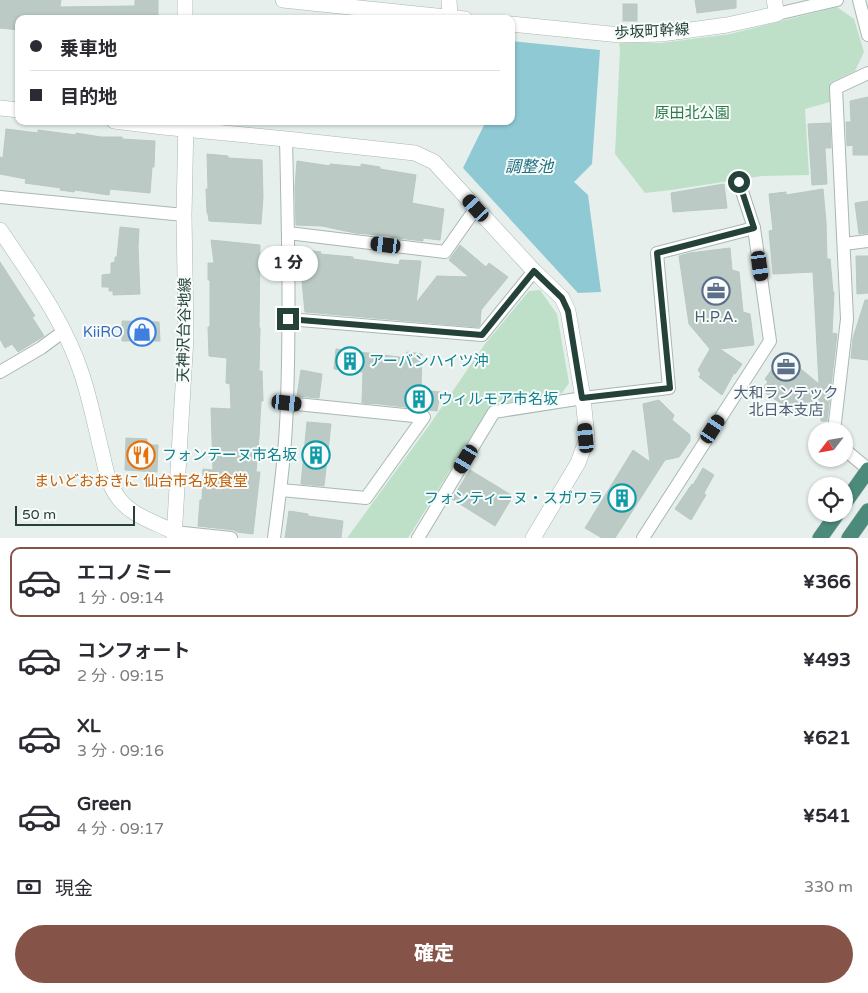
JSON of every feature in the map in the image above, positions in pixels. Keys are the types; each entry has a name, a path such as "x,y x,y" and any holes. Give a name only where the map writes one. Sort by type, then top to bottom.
{"highway":[{"path":"853,491 868,470"},
{"path":"849,538 868,511"},
{"path":"820,538 831,522"}],"street":[{"path":"185,0 185,15"},
{"path":"283,0 428,15"},
{"path":"449,0 456,15"},
{"path":"775,7 837,0"},
{"path":"859,0 868,35"},
{"name":"歩坂町幹線","path":"515,24 620,35 661,34 727,25 775,7"},
{"path":"835,422 847,319 836,88 868,73"},
{"path":"0,108 15,110"},
{"path":"147,125 163,127 186,125 415,153 434,162 534,271 562,298 568,311 582,398 586,438 578,462 532,538"},
{"name":"天神沢台谷地線","path":"174,535 186,337 184,215 186,125"},
{"path":"274,538 287,403 288,233 286,138"},
{"path":"642,538 770,341 754,228 739,182"},
{"path":"0,197 184,215"},
{"path":"288,233 445,252 476,208"},
{"path":"418,538 494,412 582,398 670,388 657,253 754,228"},
{"path":"0,230 28,271 72,347 83,376 107,477 117,497 137,514 174,535 231,538"},
{"path":"844,244 868,241"},
{"path":"288,319 482,335 534,271"},
{"path":"0,372 41,348 64,331"},
{"path":"280,490 366,498 424,418 287,403"},
{"path":"853,457 868,470"}],"green space":[{"name":"原田北公園","path":"837,7 854,19 864,52 855,71 830,83 830,102 805,109 809,175 762,176 645,193 615,154 619,42 661,43 730,34"},
{"path":"540,290 557,314 569,383 562,393 493,405 487,411 408,538 347,538 428,427 485,344 529,291"}],"water":[{"name":"調整池","path":"515,41 600,50 592,164 574,182 588,195 601,292 578,293 463,168 484,125 515,125"}],"building":[{"path":"0,0 61,0 60,7 135,6 135,0 158,0 158,15 15,15 15,30 0,28"},
{"path":"695,0 736,0 736,8 697,13"},
{"path":"623,4 637,4 637,21 623,21"},
{"path":"868,97 868,155 853,155 853,145 847,146 846,122 851,122 850,101"},
{"path":"830,123 831,148 825,148 827,184 812,185 808,124"},
{"path":"6,129 38,133 38,130 76,135 76,133 155,141 150,193 110,189 109,195 75,190 74,192 60,190 61,188 25,183 26,179 0,174 0,157 3,158"},
{"path":"207,154 228,156 228,158 262,160 263,197 261,224 209,221 206,189 208,189"},
{"path":"297,161 330,166 330,164 361,167 361,164 416,175 412,203 444,209 440,240 423,238 423,241 355,233 322,226 296,225 295,187"},
{"path":"724,184 727,208 673,212 671,193"},
{"path":"823,189 827,259 830,259 834,292 832,333 837,334 827,421 821,421 820,401 813,400 800,416 761,390 768,382 765,379 783,354 819,384 813,272 773,274 769,231 773,230 769,194 786,192 786,195"},
{"path":"868,201 868,233 859,234 855,203"},
{"path":"120,227 139,229 140,294 113,295 113,291 109,291 109,287 102,287 102,275 111,274 111,263 115,262 115,257 117,257"},
{"path":"211,240 260,245 259,371 262,371 263,401 261,401 256,472 260,472 253,534 198,526 200,500 202,500 203,469 213,470 211,408 231,409 230,384 226,383 227,358 209,356 210,280 208,280 208,263 214,263"},
{"path":"460,245 486,267 489,263 508,277 481,310 480,325 478,327 305,312 302,281 298,280 298,249 399,265 400,260 421,261 416,303 437,276 469,277 449,260"},
{"path":"730,248 732,270 739,272 743,312 750,314 754,345 720,349 742,364 734,373 722,395 699,377 701,374 698,370 710,349 689,324 679,256"},
{"path":"856,256 868,256 868,293 857,294"},
{"path":"0,262 35,316 32,317 44,336 18,352 12,344 5,348 0,339"},
{"path":"865,300 868,300 868,360 851,358 853,338"},
{"path":"122,321 159,322 160,341 122,341"},
{"path":"336,349 407,358 407,352 422,354 421,390 440,392 437,411 362,403 363,372 334,369"},
{"path":"301,370 322,374 319,398 297,396"},
{"path":"659,400 674,415 672,420 690,435 690,441 679,457 665,460 615,538 602,538 585,528 633,450 650,462 643,404"},
{"name":"フォンテーヌ市名坂","path":"307,422 331,424 324,486 301,484"},
{"path":"126,438 147,439 147,445 158,445 157,472 125,470"},
{"path":"703,468 714,475 704,493 706,495 691,520 675,509"},
{"path":"470,470 513,496 495,526 452,499"},
{"path":"289,511 343,521 341,538 285,538"}],"place":[{"name":"H.P.A.","path":"716,291"},
{"name":"KiiRO","path":"142,332"},
{"name":"アーバンハイツ沖","path":"350,361"},
{"name":"大和ランテック 北日本支店","path":"786,367"},
{"name":"ウィルモア市名坂","path":"419,399"},
{"name":"まいどおおきに 仙台市名坂食堂","path":"141,455"},
{"name":"フォンテーヌ市名坂","path":"316,455"},
{"name":"フォンティーヌ・スガワラ","path":"622,498"}],"route":[{"path":"288,319 482,335 534,271 562,298 568,311 582,398 670,388 657,253 754,228 739,182"}]}
